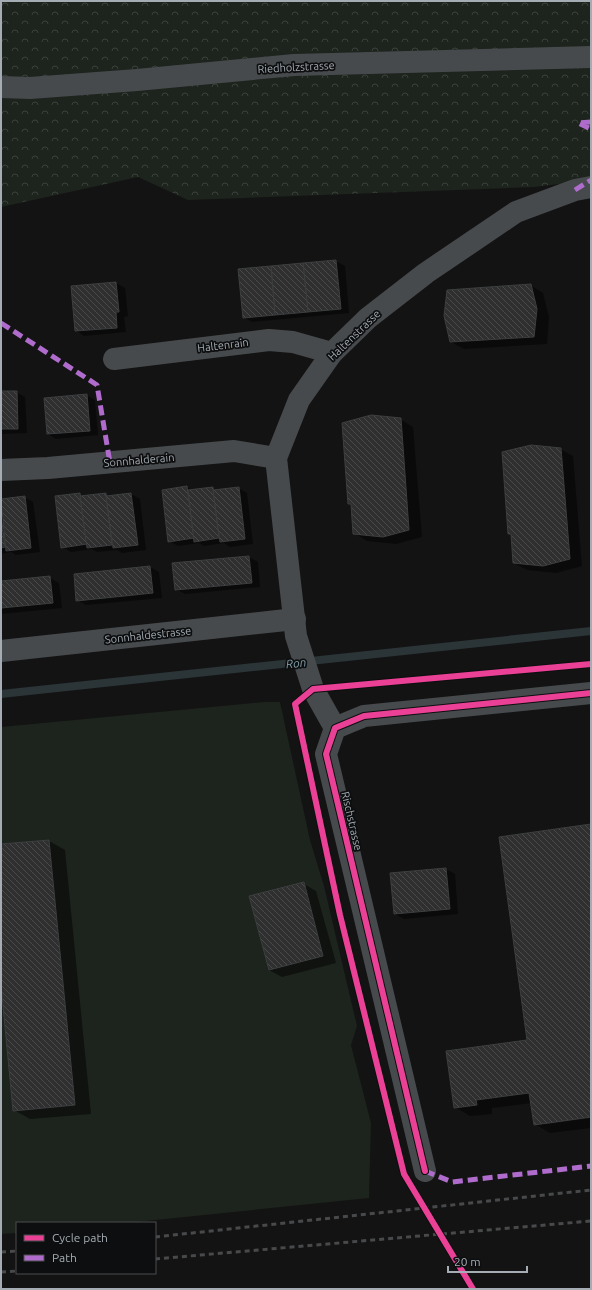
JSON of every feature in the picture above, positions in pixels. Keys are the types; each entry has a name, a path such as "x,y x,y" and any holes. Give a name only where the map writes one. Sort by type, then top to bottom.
{"street":[{"name":"Riedholzstrasse","path":"1,87 30,88 130,81 294,65 591,58"},
{"name":"Haltenstrasse","path":"335,728 313,688 296,628 276,458 299,400 332,353 368,318 426,273 516,212 575,190 591,187"},
{"name":"Haltenrain","path":"114,358 269,340 293,342 332,353"},
{"name":"Sonnhalderain","path":"1,470 48,468 234,451 276,458"},
{"name":"Sonnhaldestrasse","path":"1,651 296,628"},
{"path":"335,728 364,716 591,693"},
{"name":"Rischstrasse","path":"335,728 326,754 425,1171"}],"green space":[{"path":"591,1 591,180 534,187 188,200 138,177 1,207 1,2"},
{"path":"264,702 280,702 310,840 324,886 357,1026 351,1045 371,1123 369,1198 136,1222 16,1222 16,1233 1,1234 1,727"}],"building":[{"path":"336,260 341,309 308,312 303,263"},
{"path":"303,263 308,312 275,315 271,266"},
{"path":"271,266 275,315 243,318 238,269"},
{"path":"116,282 119,312 116,312 117,328 75,331 71,286"},
{"path":"531,284 537,309 534,337 450,342 444,316 447,290"},
{"path":"1,391 17,391 18,429 1,429"},
{"path":"87,394 90,431 47,434 44,398"},
{"path":"371,415 401,418 409,530 383,537 353,534 351,504 348,504 342,423"},
{"path":"531,445 561,448 570,559 543,566 513,563 511,534 508,534 502,452"},
{"path":"187,486 194,538 168,542 162,490"},
{"path":"213,487 219,538 194,542 188,490"},
{"path":"239,487 245,539 220,542 213,490"},
{"path":"80,493 87,544 61,548 55,496"},
{"path":"106,493 112,545 87,548 80,496"},
{"path":"131,493 138,545 113,548 106,496"},
{"path":"25,496 31,548 6,551 1,499"},
{"path":"1,514 5,547 1,548"},
{"path":"249,556 252,583 175,590 172,563"},
{"path":"150,566 153,593 76,601 74,574"},
{"path":"50,576 53,603 1,608 1,581"},
{"path":"591,824 591,1117 534,1125 529,1093 476,1100 477,1105 454,1108 446,1051 527,1040 499,837"},
{"path":"49,840 75,1105 13,1111 1,985 1,844"},
{"path":"446,868 450,909 394,914 390,873"},
{"path":"304,882 323,956 269,970 249,896"}],"waterway":[{"name":"Ron","path":"1,694 591,631"}],"railway":[{"path":"156,1237 591,1190"},
{"path":"156,1259 591,1221"},
{"path":"1,1252 16,1251"},
{"path":"1,1272 16,1271"}],"marked path":[{"path":"591,122 578,123 591,129"},
{"path":"575,190 591,180"},
{"path":"1,323 97,385 110,463"},
{"path":"425,1171 452,1182 591,1166"}],"cycle path":[{"path":"473,1289 404,1174 340,915 295,704 313,689 591,664"},
{"path":"425,1171 326,754 335,728 364,716 591,693"}]}
